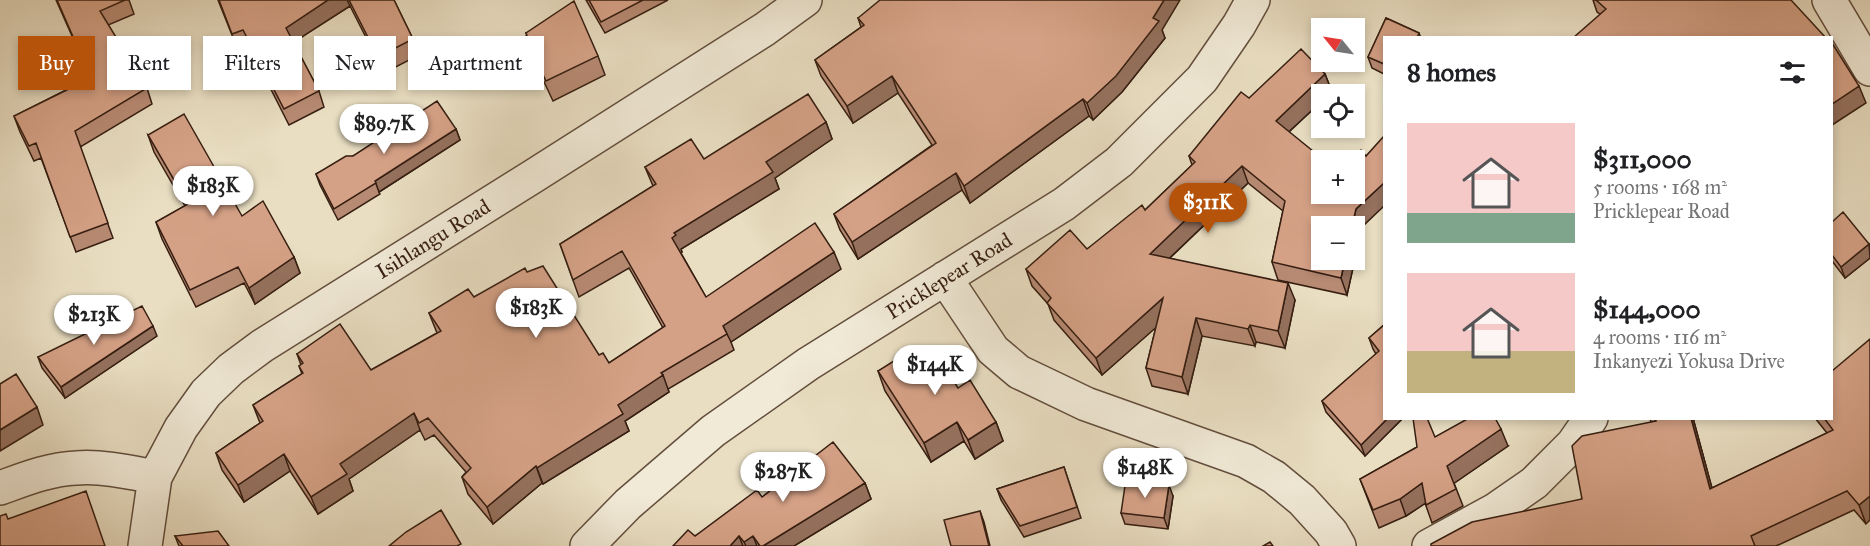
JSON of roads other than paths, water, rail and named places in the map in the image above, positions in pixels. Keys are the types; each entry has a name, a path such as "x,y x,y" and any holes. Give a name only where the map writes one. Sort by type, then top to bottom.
{"street":[{"name":"Isihlangu Road","path":"145,546 155,477 181,428 206,393 231,369 262,346 765,29 805,0"},
{"name":"Pricklepear Road","path":"587,546 628,504 713,431 808,364 1064,204 1119,162 1202,79 1254,0"},
{"path":"1829,0 1870,69"},
{"path":"945,279 993,350 1019,372 1086,404 1246,461 1274,477 1302,500 1331,532 1339,546"},
{"path":"1429,546 1495,510 1534,483 1573,444 1590,420"},
{"path":"0,488 37,474 75,468 108,469 155,477"}]}
